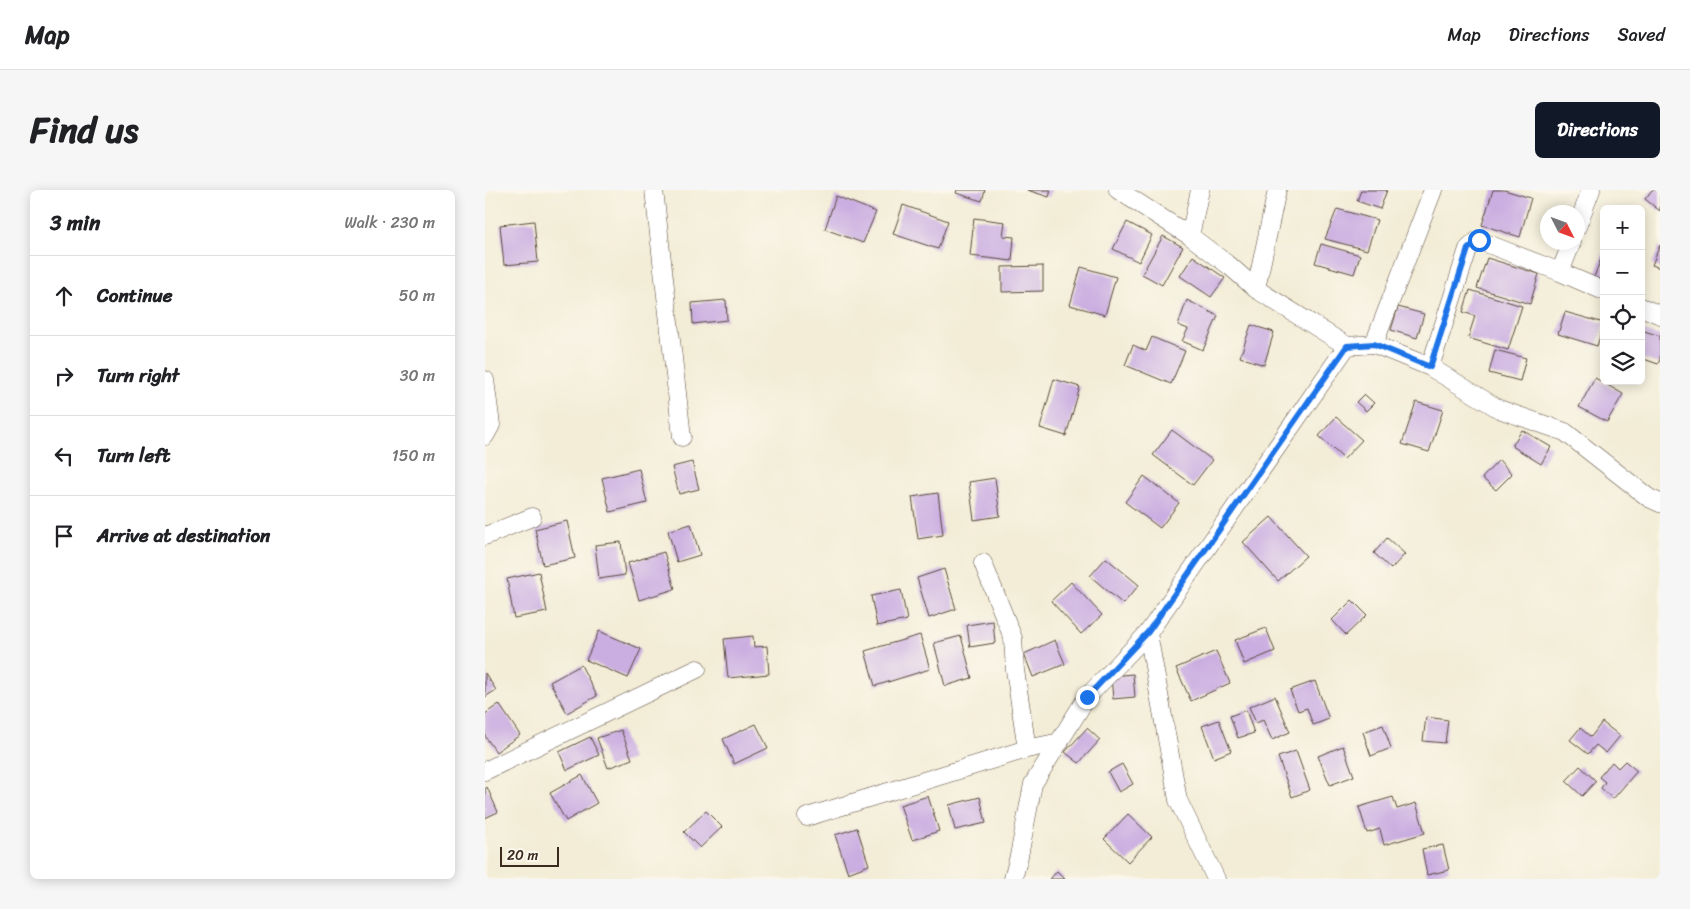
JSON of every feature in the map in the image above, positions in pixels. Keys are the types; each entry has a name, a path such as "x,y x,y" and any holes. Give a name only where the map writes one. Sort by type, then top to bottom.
{"street":[{"path":"654,190 683,437"},
{"path":"1118,190 1190,236 1231,267 1256,289 1347,346 1374,344 1430,367 1499,409 1565,432 1649,498 1660,503"},
{"path":"1190,236 1200,190"},
{"path":"1256,289 1277,190"},
{"path":"1374,344 1433,190"},
{"path":"1585,206 1591,190"},
{"path":"1430,367 1468,249 1479,240 1600,289"},
{"path":"1560,272 1568,250"},
{"path":"1645,309 1660,315"},
{"path":"1013,879 1033,784 1061,742 1087,697 1148,632 1347,346"},
{"path":"485,380 491,425 485,436"},
{"path":"485,536 532,517"},
{"path":"983,563 1013,638 1015,670 1027,749"},
{"path":"1148,632 1178,800 1216,879"},
{"path":"485,771 697,669"},
{"path":"807,817 1027,749 1061,742"}],"building":[{"path":"957,190 985,190 982,201 956,193"},
{"path":"1027,190 1051,190 1049,197"},
{"path":"1361,190 1387,190 1380,209 1357,201"},
{"path":"1493,190 1504,190 1531,198 1520,237 1482,225"},
{"path":"1652,190 1660,190 1660,211 1645,199"},
{"path":"836,196 876,212 863,243 825,229"},
{"path":"903,205 948,221 938,249 893,234"},
{"path":"1337,209 1377,220 1367,250 1325,239"},
{"path":"974,218 1005,222 1003,236 1014,237 1012,261 970,256"},
{"path":"534,221 538,262 504,265 500,225"},
{"path":"1127,222 1152,235 1139,262 1113,249"},
{"path":"1163,236 1183,247 1162,285 1142,274"},
{"path":"1321,244 1360,255 1354,274 1315,263"},
{"path":"1660,245 1660,268 1652,265"},
{"path":"1193,256 1225,278 1211,297 1180,276"},
{"path":"1487,258 1539,274 1530,304 1477,288"},
{"path":"1600,261 1600,279 1594,277"},
{"path":"1043,266 1043,291 1002,292 1002,267"},
{"path":"1081,267 1116,277 1105,315 1070,305"},
{"path":"1470,290 1522,306 1508,350 1468,338 1475,316 1463,312"},
{"path":"726,300 727,320 693,324 692,303"},
{"path":"1187,300 1218,316 1203,350 1182,341 1188,329 1178,325"},
{"path":"1398,307 1424,314 1417,338 1391,330"},
{"path":"1565,312 1600,322 1600,336 1597,346 1558,334"},
{"path":"1251,325 1274,332 1264,365 1240,357"},
{"path":"1645,331 1660,336 1660,359 1658,364 1645,359"},
{"path":"1152,337 1185,351 1171,384 1125,365 1133,345 1146,351"},
{"path":"1495,350 1526,358 1520,381 1489,373"},
{"path":"1595,378 1600,381 1600,385 1607,385 1623,394 1607,422 1579,407"},
{"path":"1054,379 1080,387 1066,436 1040,428"},
{"path":"1364,394 1374,403 1366,411 1356,402"},
{"path":"1416,402 1443,410 1429,452 1402,444"},
{"path":"1336,417 1362,440 1344,459 1319,436"},
{"path":"1172,430 1212,460 1193,485 1153,455"},
{"path":"1522,430 1551,447 1541,464 1512,446"},
{"path":"1499,460 1512,474 1496,490 1482,478"},
{"path":"692,462 699,489 679,494 672,467"},
{"path":"639,469 647,503 610,512 602,478"},
{"path":"1144,476 1179,503 1160,528 1125,502"},
{"path":"995,478 1000,516 974,520 969,482"},
{"path":"938,493 943,535 918,539 912,497"},
{"path":"1271,517 1306,556 1278,581 1243,542"},
{"path":"567,521 575,558 543,565 535,529"},
{"path":"691,524 700,555 677,562 668,531"},
{"path":"1387,538 1405,554 1391,569 1374,553"},
{"path":"621,542 625,575 599,579 595,545"},
{"path":"664,552 675,589 639,600 628,563"},
{"path":"1106,558 1139,585 1123,604 1090,576"},
{"path":"944,569 956,609 929,618 917,578"},
{"path":"539,572 547,612 514,618 507,579"},
{"path":"1071,582 1102,615 1081,634 1051,601"},
{"path":"901,590 907,620 877,626 871,596"},
{"path":"1352,600 1367,615 1346,635 1332,620"},
{"path":"993,621 995,643 970,647 967,625"},
{"path":"1266,628 1275,651 1244,664 1235,640"},
{"path":"599,631 641,649 628,678 586,660"},
{"path":"920,635 930,669 875,686 865,651"},
{"path":"753,636 754,647 767,646 769,674 728,678 724,639"},
{"path":"961,636 972,678 945,686 934,643"},
{"path":"1055,640 1065,664 1033,677 1024,654"},
{"path":"1216,651 1230,683 1191,701 1176,668"},
{"path":"581,665 597,696 567,713 550,682"},
{"path":"485,673 496,690 485,697"},
{"path":"1133,674 1135,697 1113,699 1111,676"},
{"path":"1315,681 1329,719 1313,725 1307,708 1298,711 1290,690"},
{"path":"1275,696 1290,732 1272,740 1263,720 1256,723 1249,707"},
{"path":"499,704 520,735 496,752 485,736 485,714"},
{"path":"1246,710 1254,733 1238,738 1230,716"},
{"path":"1426,717 1448,720 1445,743 1423,741"},
{"path":"1219,720 1231,751 1214,758 1202,726"},
{"path":"1602,722 1620,736 1606,753 1596,745 1588,754 1570,740 1580,728 1591,737"},
{"path":"756,724 768,748 734,764 723,739"},
{"path":"1383,725 1391,748 1371,756 1363,732"},
{"path":"1087,728 1100,740 1079,763 1065,752"},
{"path":"621,730 632,759 608,768 597,738"},
{"path":"590,737 599,755 567,770 559,752"},
{"path":"1343,746 1354,776 1330,785 1318,756"},
{"path":"1296,751 1310,790 1292,797 1278,757"},
{"path":"1625,761 1637,771 1613,799 1601,788 1605,782 1599,777 1612,762 1618,768"},
{"path":"1122,764 1133,784 1119,792 1108,772"},
{"path":"1580,766 1596,781 1582,796 1566,781"},
{"path":"582,775 597,803 566,821 550,793"},
{"path":"487,787 498,812 485,818 485,789"},
{"path":"928,796 939,831 912,840 900,805"},
{"path":"980,797 986,823 955,830 949,805"},
{"path":"1393,797 1397,809 1416,803 1425,833 1384,845 1380,829 1367,833 1359,807"},
{"path":"706,811 722,827 700,848 684,832"},
{"path":"1128,814 1152,837 1128,862 1104,839"},
{"path":"857,828 869,865 848,873 835,835"},
{"path":"1443,845 1449,870 1427,875 1422,849"},
{"path":"1057,871 1065,879 1050,879"}],"route":[{"path":"1087,697 1148,632 1347,346 1374,344 1430,367 1468,249 1479,240"}]}
